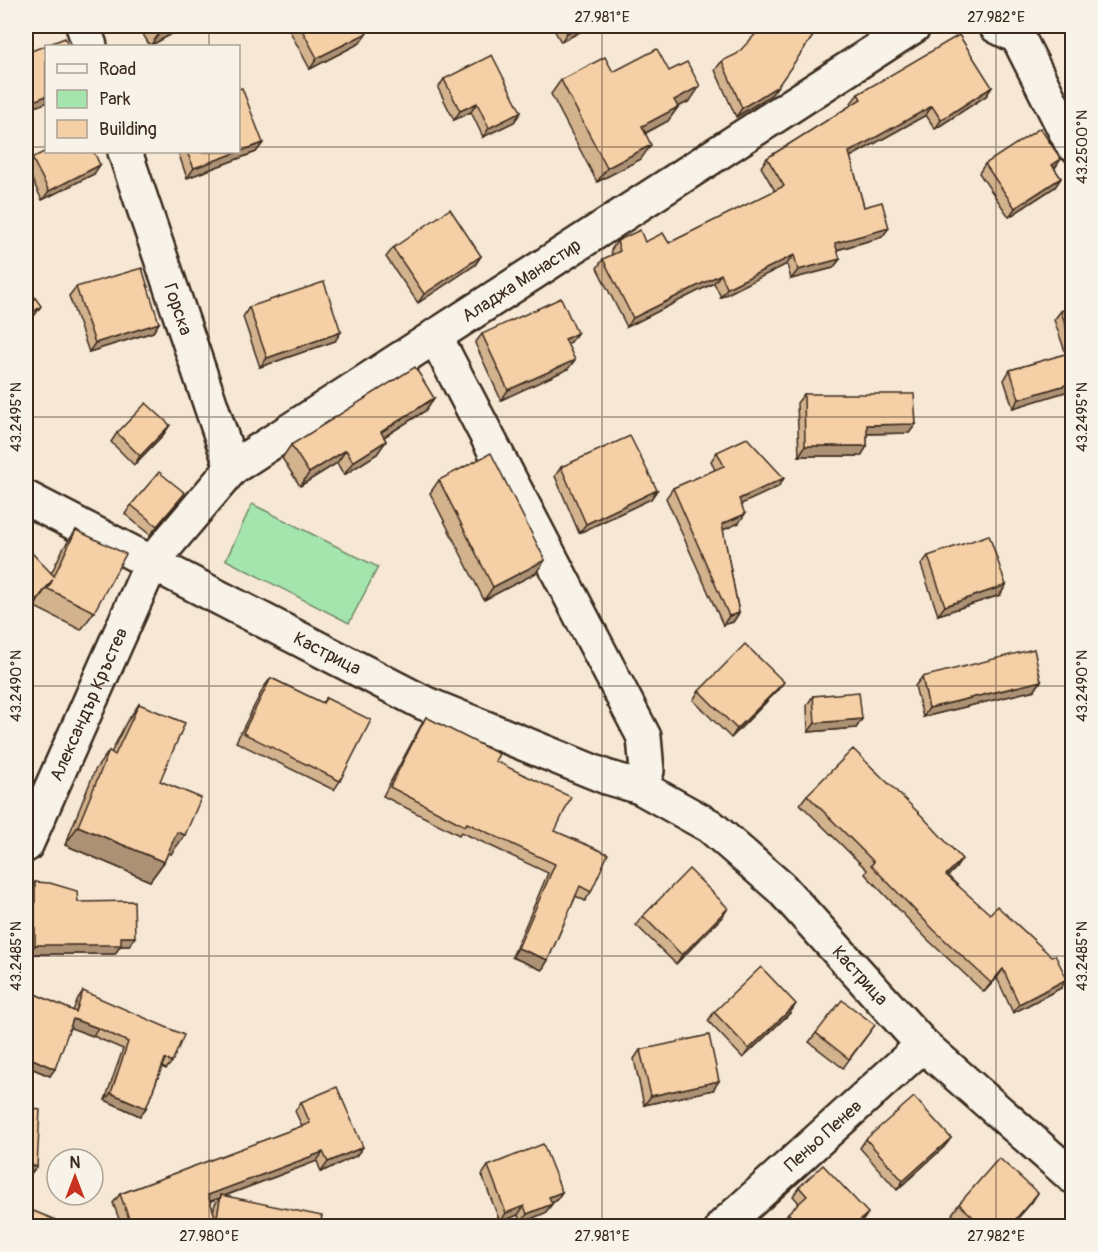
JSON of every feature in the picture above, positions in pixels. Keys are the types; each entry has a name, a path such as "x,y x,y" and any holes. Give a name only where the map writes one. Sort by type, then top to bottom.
{"street":[{"path":"83,26 90,45"},
{"name":"Аладжа Манастир","path":"152,562 232,468 914,26"},
{"path":"996,26 1018,38 1072,144"},
{"name":"Горска","path":"125,153 232,468"},
{"path":"435,336 644,737 646,771 640,788"},
{"name":"Кастрица","path":"26,498 424,703 606,777 640,788 710,826 781,888 923,1046 1072,1176"},
{"name":"Александър Кръстев","path":"26,845 152,562"},
{"name":"Пеньо Пенев","path":"729,1225 923,1046"}],"green space":[{"path":"252,504 378,567 349,623 226,560"}],"building":[{"path":"300,26 363,26 367,33 317,58"},
{"path":"563,26 580,26 567,33"},
{"path":"763,26 820,26 778,86 742,108 722,61 737,54"},
{"path":"959,35 992,87 941,120 932,106 849,152 864,207 882,202 889,228 835,243 840,259 798,270 794,255 727,288 721,274 633,318 603,259 620,251 617,241 640,230 645,242 663,233 669,243 784,186 767,158 861,99 858,94"},
{"path":"65,38 68,45 47,45"},
{"path":"45,46 45,96 26,104 26,53"},
{"path":"657,49 669,71 687,62 700,86 674,100 678,107 642,126 651,145 607,168 561,80 605,57 613,72"},
{"path":"492,55 521,112 489,128 477,103 460,111 444,79"},
{"path":"240,88 242,88 263,143 240,151"},
{"path":"1040,128 1061,159 1052,165 1061,178 1015,208 985,164"},
{"path":"45,152 94,153 100,165 49,191 32,158"},
{"path":"187,153 235,153 194,168"},
{"path":"450,209 481,256 424,294 393,248"},
{"path":"142,268 159,323 95,343 76,287"},
{"path":"324,282 341,332 267,358 249,307"},
{"path":"26,285 41,306 26,318"},
{"path":"561,298 577,333 565,339 575,360 508,390 482,334"},
{"path":"1072,307 1072,346 1061,311"},
{"path":"1072,352 1072,383 1019,399 1010,370"},
{"path":"415,367 434,398 381,432 386,441 353,462 346,450 309,473 291,445"},
{"path":"804,394 914,394 916,424 867,425 867,446 805,446"},
{"path":"146,403 170,425 140,456 117,433"},
{"path":"630,436 657,490 586,524 561,467"},
{"path":"747,438 784,478 739,499 745,514 722,524 739,613 729,616 673,488 724,466 717,452"},
{"path":"491,453 545,560 493,587 439,480"},
{"path":"159,472 185,493 157,526 131,505"},
{"path":"76,530 126,554 94,612 48,589 53,579 26,614 26,556 30,551 54,576"},
{"path":"989,535 1006,585 945,606 928,556"},
{"path":"745,644 784,682 737,729 699,691"},
{"path":"1034,649 1041,681 929,708 922,677"},
{"path":"271,678 323,703 326,698 371,720 340,781 243,733"},
{"path":"859,692 862,719 815,723 813,696"},
{"path":"139,704 185,723 160,781 201,798 185,835 177,832 164,862 78,826 109,751 115,755"},
{"path":"426,717 499,754 495,761 571,797 555,831 608,854 591,892 580,886 548,960 518,948 555,864 467,823 465,826 390,787"},
{"path":"853,749 922,816 962,859 946,875 990,914 997,906 1051,956 1055,955 1067,979 1019,1004 1003,969 991,983 934,930 871,865 874,862 807,795"},
{"path":"689,869 728,908 682,955 643,916"},
{"path":"35,882 50,883 77,891 78,902 134,901 135,937 121,937 121,945 35,945"},
{"path":"761,967 796,1004 749,1049 714,1012"},
{"path":"26,990 76,1012 83,991 184,1035 172,1062 165,1059 146,1108 111,1093 128,1042 98,1028 73,1019 55,1069 26,1056"},
{"path":"842,1000 875,1025 849,1059 816,1033"},
{"path":"709,1035 719,1081 651,1096 640,1050"},
{"path":"337,1087 363,1147 328,1162 323,1152 208,1195 216,1219 196,1227 132,1227 120,1194 310,1123 301,1102"},
{"path":"914,1097 951,1138 903,1181 866,1139"},
{"path":"26,1108 40,1110 37,1166 26,1165"},
{"path":"543,1144 562,1192 549,1197 552,1204 527,1214 524,1206 506,1213 488,1166"},
{"path":"999,1158 1038,1193 1009,1227 984,1227 959,1204"},
{"path":"823,1165 868,1213 853,1227 801,1227 788,1213 807,1196 799,1187"},
{"path":"221,1195 322,1216 320,1227 258,1227 217,1216"},
{"path":"26,1208 63,1223 62,1227 26,1227"}]}
